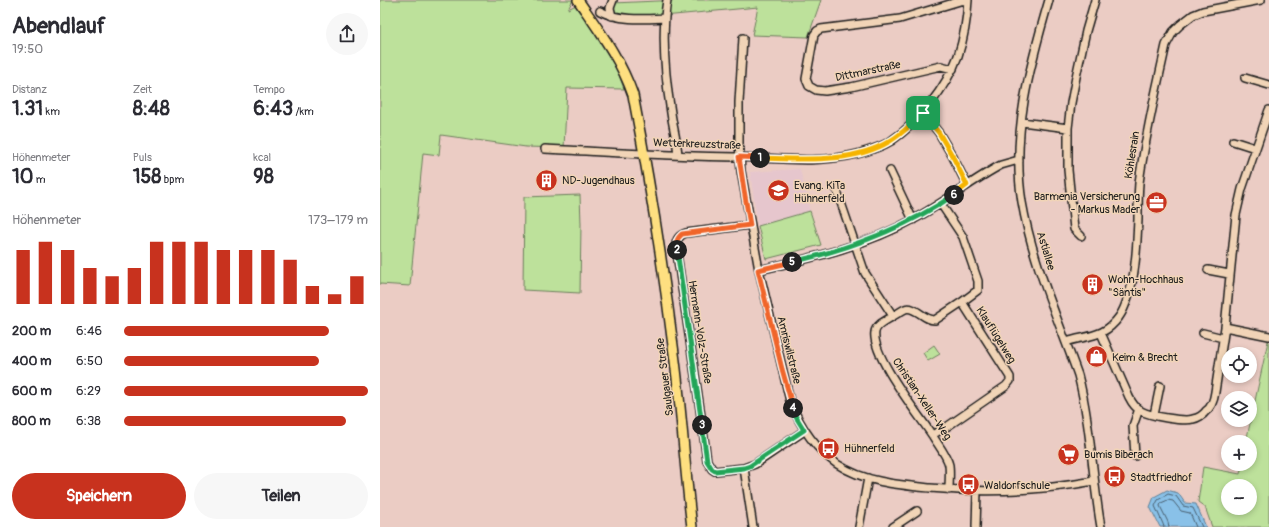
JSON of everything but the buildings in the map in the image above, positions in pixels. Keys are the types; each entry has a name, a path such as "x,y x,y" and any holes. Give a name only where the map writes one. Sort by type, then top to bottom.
{"main road":[{"name":"Saulgauer Straße","path":"578,0 614,51 628,80 633,95 652,202 674,354 692,527"}],"street":[{"path":"612,16 610,8 613,0"},
{"path":"667,0 664,18 664,48 667,83 678,155"},
{"name":"Wetterkreuzstraße","path":"644,153 815,159 856,154 891,141 923,113 942,88 953,69 965,28 968,0"},
{"name":"Dittmarstraße","path":"953,69 941,66 851,87 825,91 811,89 806,80 814,35 817,30 900,19 968,0"},
{"name":"Astiallee","path":"1049,0 1030,66 1022,122 1019,162 1022,201 1035,257 1083,392 1088,418 1095,496 1101,527"},
{"path":"1081,236 1074,229 1068,170 1068,128 1070,103 1095,0"},
{"name":"Köhlesrain","path":"1066,342 1101,333 1112,326 1123,311 1132,284 1138,230 1139,185 1145,142 1166,45 1169,39 1180,25 1193,15 1203,11 1261,0"},
{"path":"600,11 609,16 640,19 664,18"},
{"name":"Amriswilstraße","path":"743,38 739,102 739,157 750,225 758,270 790,401 796,417 814,444 837,464 851,472 868,478 910,486 977,491 1038,488 1094,482"},
{"path":"1245,78 1269,84"},
{"path":"1101,333 1129,397 1132,403 1139,409 1146,413 1183,420 1192,420 1207,411 1213,401 1215,392 1225,327 1236,215 1242,189 1269,110"},
{"path":"923,113 939,133 967,185"},
{"path":"1022,122 1068,128"},
{"path":"1233,141 1255,148"},
{"path":"546,149 644,153"},
{"path":"758,270 815,257 855,245 884,234 941,204 967,185 1001,165 1014,161 1019,162"},
{"path":"890,171 913,220"},
{"path":"836,188 865,273 893,316"},
{"name":"Klauflügelweg","path":"893,316 909,308 930,320 935,320 978,290 978,281 963,237 941,204"},
{"name":"Hermann-Volz-Straße","path":"750,225 686,233 679,237 676,241 691,351 700,400 707,461 715,471 744,468 755,464 804,430"},
{"path":"1208,270 1229,274"},
{"name":"Klauflügelweg","path":"932,435 948,426 1006,386 1010,381 1010,378 962,302"},
{"name":"Christian-Xeller-Weg","path":"893,316 876,328 875,338 880,355 887,370 942,449 949,464 949,490"},
{"path":"1225,327 1269,336"},
{"path":"1203,333 1223,338"},
{"path":"1154,415 1160,386"},
{"path":"1135,456 1133,426 1139,409"},
{"path":"744,468 753,527"},
{"path":"859,527 868,478"},
{"path":"976,527 977,491"},
{"path":"893,527 917,512"}],"shaded area":[{"name":"Evang. KiTa Hühnerfeld","path":"800,169 810,211 758,226 750,172"}],"green space":[{"path":"380,0 573,0 568,9 576,5 617,69 624,89 567,88 564,148 526,147 441,135 439,155 423,153 410,286 380,284"},
{"path":"680,0 821,0 808,37 752,35 758,7 653,17 604,13 613,3"},
{"path":"580,195 580,293 523,290 524,197"},
{"path":"810,211 821,245 766,259 758,226"},
{"path":"1268,341 1269,527 1212,527 1205,507 1198,502 1203,467 1240,474 1241,471 1257,471 1257,435 1248,435 1249,427 1257,427 1257,392"},
{"path":"934,345 940,354 928,361 923,353"}],"water":[{"path":"1167,490 1178,493 1185,503 1196,504 1206,527 1160,527 1150,507 1154,497"}],"place":[{"name":"ND-Jugendhaus","path":"546,180"},
{"name":"Evang. KiTa Hühnerfeld","path":"779,191"},
{"name":"Barmenia Versicherung - Markus Mader","path":"1156,202"},
{"name":"Wohn-Hochhaus \"Säntis\"","path":"1092,285"},
{"name":"Keim & Brecht","path":"1096,357"},
{"name":"Hühnerfeld","path":"828,448"},
{"name":"Bumis Biberach","path":"1069,454"},
{"name":"Stadtfriedhof","path":"1115,477"},
{"name":"Waldorfschule","path":"969,485"}],"route":[{"path":"923,113 939,133 967,185 941,204 884,234 855,245 815,257 758,270 790,401 796,417 804,430 755,464 744,468 715,471 708,465 707,461 700,400 691,351 676,241 682,234 686,233 750,225 739,157 809,159 856,154 891,141 923,113"}]}
